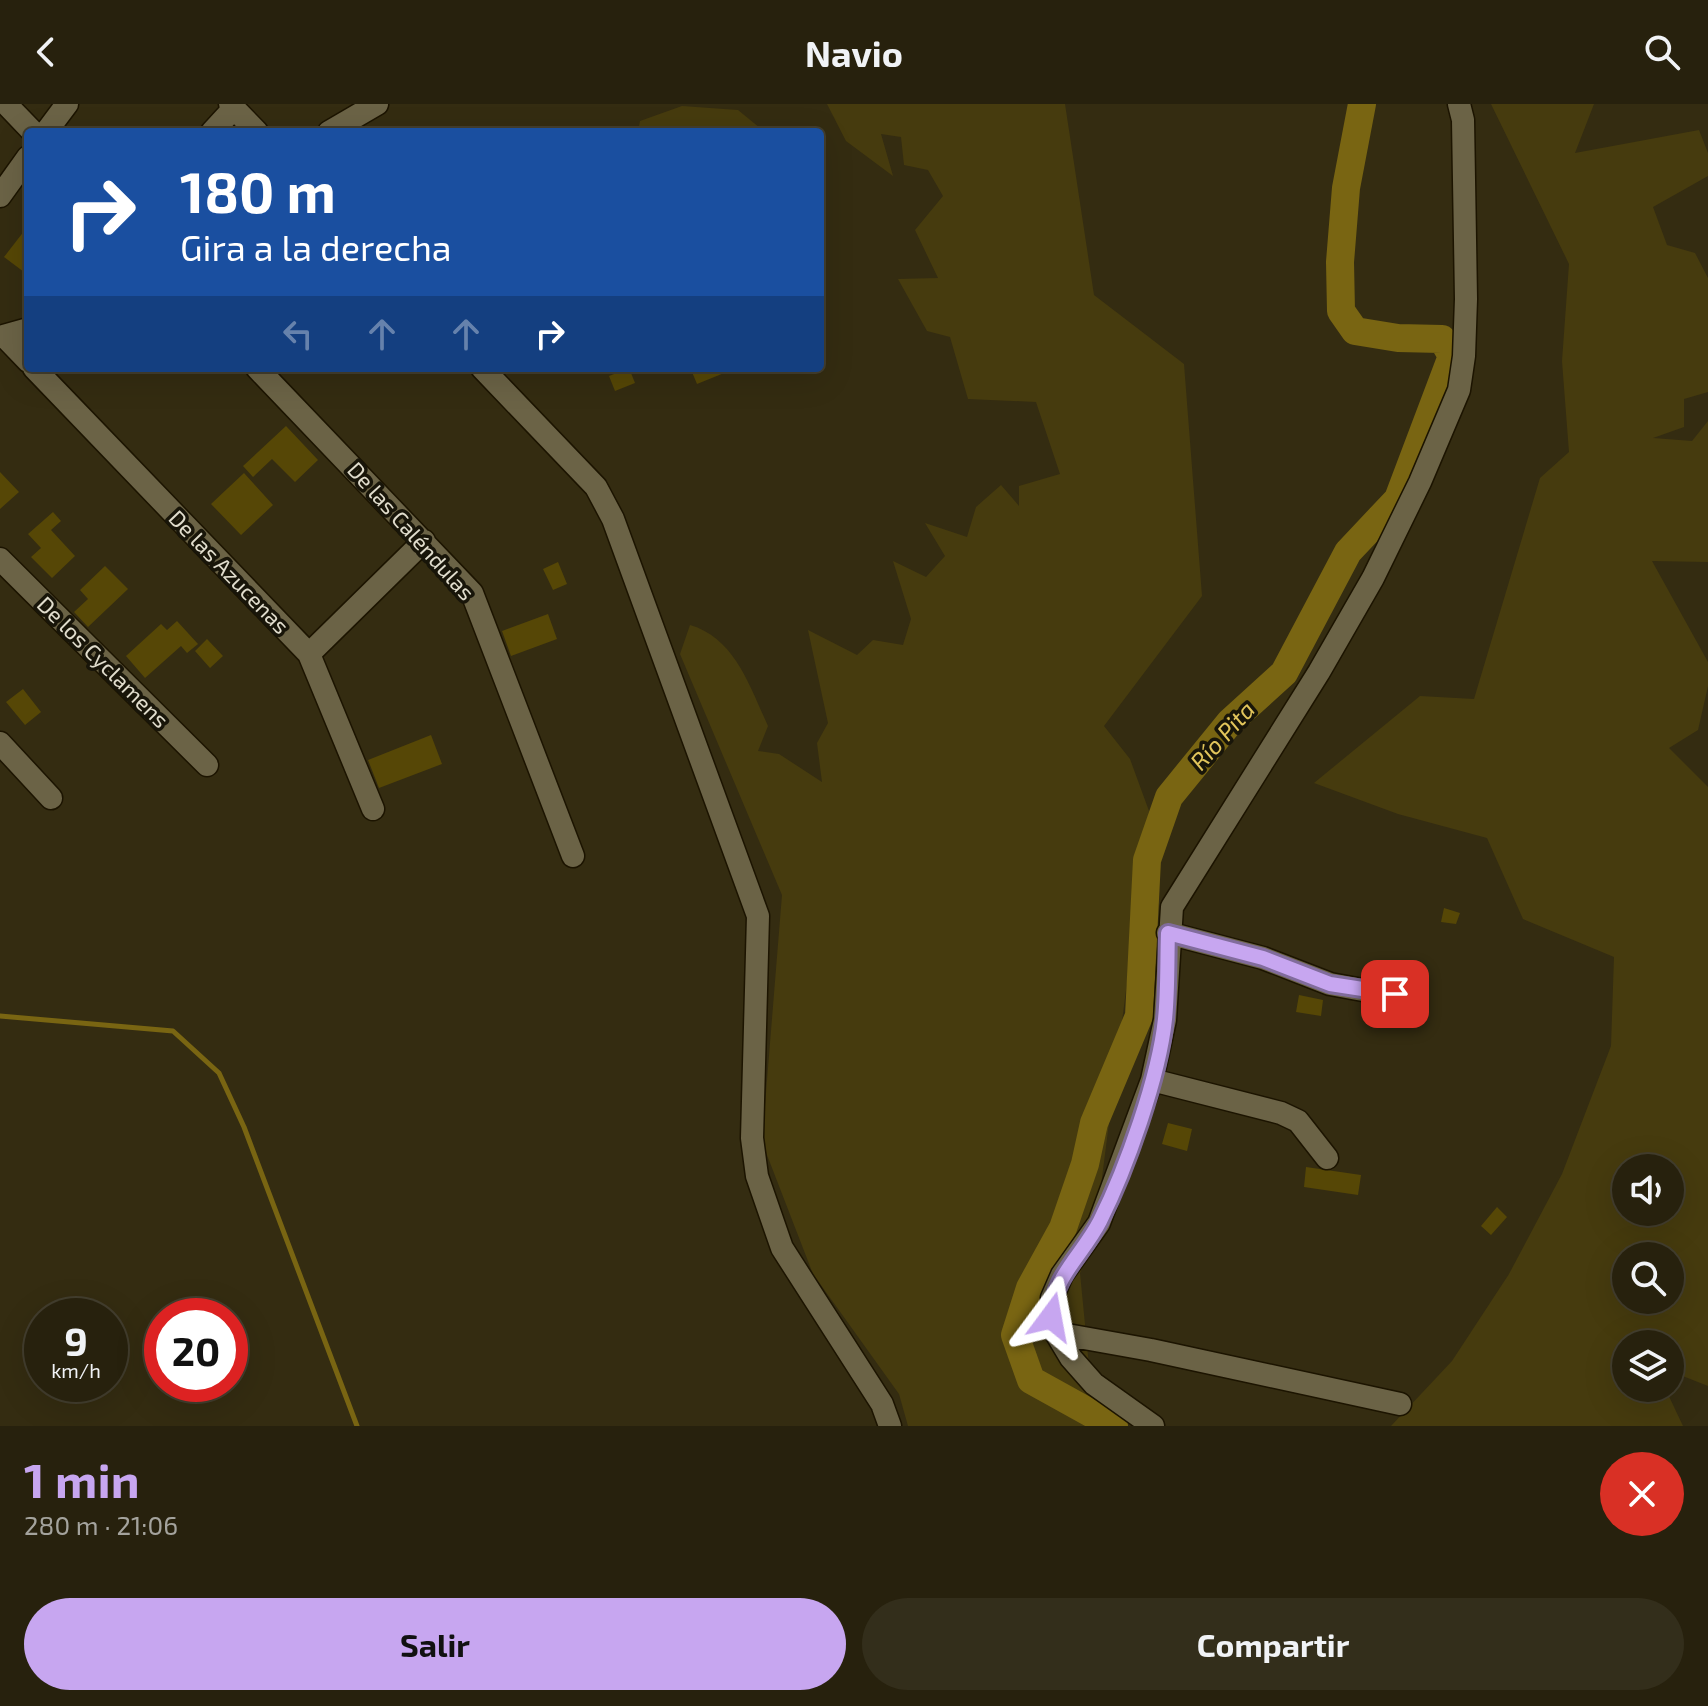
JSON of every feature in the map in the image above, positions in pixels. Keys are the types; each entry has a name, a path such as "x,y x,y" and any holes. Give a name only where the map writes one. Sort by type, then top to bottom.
{"street":[{"path":"6,104 29,128"},
{"path":"49,128 67,104"},
{"path":"336,128 377,104"},
{"path":"1153,1426 1094,1384 1056,1333 1051,1317 1052,1298 1062,1275 1099,1223 1152,1080 1165,1020 1172,907 1193,868 1319,672 1373,578 1420,482 1459,390 1464,356 1466,262 1463,120 1459,104"},
{"path":"215,128 232,106 253,128"},
{"path":"0,196 24,163"},
{"path":"2,337 24,330"},
{"path":"2,337 24,357"},
{"name":"De las Azucenas","path":"38,372 309,654 373,809"},
{"name":"De las Caléndulas","path":"261,372 475,597 573,856"},
{"path":"486,372 596,487 613,519 758,916 752,1138 757,1176 782,1248 882,1404 890,1426"},
{"path":"309,654 424,541"},
{"name":"De los Cyclamens","path":"0,559 207,765"},
{"path":"0,743 51,798"},
{"path":"1168,933 1263,958 1330,984 1412,999"},
{"path":"1152,1080 1281,1113 1298,1121 1327,1158"},
{"path":"1056,1333 1151,1350 1400,1404"}],"shaded area":[{"path":"827,104 1065,104 1094,295 1184,364 1202,596 1104,726 1130,759 1149,811 1094,1240 1080,1273 1093,1407 1103,1426 908,1426 899,1394 813,1274 762,1142 782,895 680,654 690,625 706,631 719,641 730,652 747,680 768,726 758,751 779,754 822,782 817,743 828,723 808,630 857,655 873,640 903,645 911,619 893,561 926,577 945,556 925,523 967,537 976,507 1001,485 1019,506 1019,486 1060,474 1036,402 968,399 950,337 927,331 898,279 938,278 915,230 943,196 928,170 904,165 901,137 881,134 893,176 846,141"},
{"path":"1491,104 1594,104 1575,153 1699,130 1708,153 1708,176 1653,207 1667,245 1695,253 1708,278 1708,392 1684,399 1684,427 1653,438 1692,441 1708,421 1708,562 1652,561 1708,662 1708,686 1698,730 1669,748 1708,787 1708,1386 1684,1377 1684,1330 1612,1330 1612,1402 1672,1402 1683,1426 1391,1426 1452,1361 1509,1274 1562,1174 1611,1046 1614,957 1523,919 1487,838 1398,814 1314,783 1420,696 1474,699 1540,478 1569,452 1562,361 1569,264"},
{"path":"682,106 738,110 760,128 639,128 640,121"}],"building":[{"path":"24,231 24,272 4,257"},
{"path":"631,372 635,383 615,391 609,376"},
{"path":"692,372 727,372 697,384"},
{"path":"286,426 318,460 295,482 272,459 253,477 243,466"},
{"path":"0,472 19,492 0,509"},
{"path":"244,473 273,505 241,535 211,504"},
{"path":"53,512 61,521 51,530 75,556 52,578 31,557 41,548 28,534"},
{"path":"558,562 567,584 553,590 543,569"},
{"path":"105,566 128,589 88,627 74,612 88,599 80,590"},
{"path":"548,614 557,639 511,656 502,631"},
{"path":"177,621 198,644 187,653 181,646 145,678 126,656 161,624 167,630"},
{"path":"207,639 223,656 210,668 195,651"},
{"path":"23,689 41,712 25,725 6,702"},
{"path":"431,735 442,764 379,788 368,760"},
{"path":"1444,908 1460,913 1456,924 1441,922"},
{"path":"1299,995 1323,1000 1321,1016 1296,1012"},
{"path":"1168,1123 1192,1129 1187,1151 1162,1144"},
{"path":"1306,1167 1361,1175 1358,1195 1304,1187"},
{"path":"1497,1207 1507,1217 1491,1235 1481,1226"}],"waterway":[{"name":"Río Pita","path":"1114,1426 1031,1380 1015,1335 1030,1288 1063,1228 1085,1164 1094,1123 1139,1016 1147,860 1169,797 1230,722 1284,673 1348,552 1398,499 1452,356 1442,339 1398,338 1355,331 1341,311 1340,262 1346,188 1362,104"},
{"path":"0,1016 173,1031 219,1073 244,1127 357,1426"}],"route":[{"path":"1051,1317 1052,1298 1062,1275 1099,1223 1125,1160 1152,1080 1165,1020 1168,933 1295,968 1319,981 1340,987 1395,994"}]}
